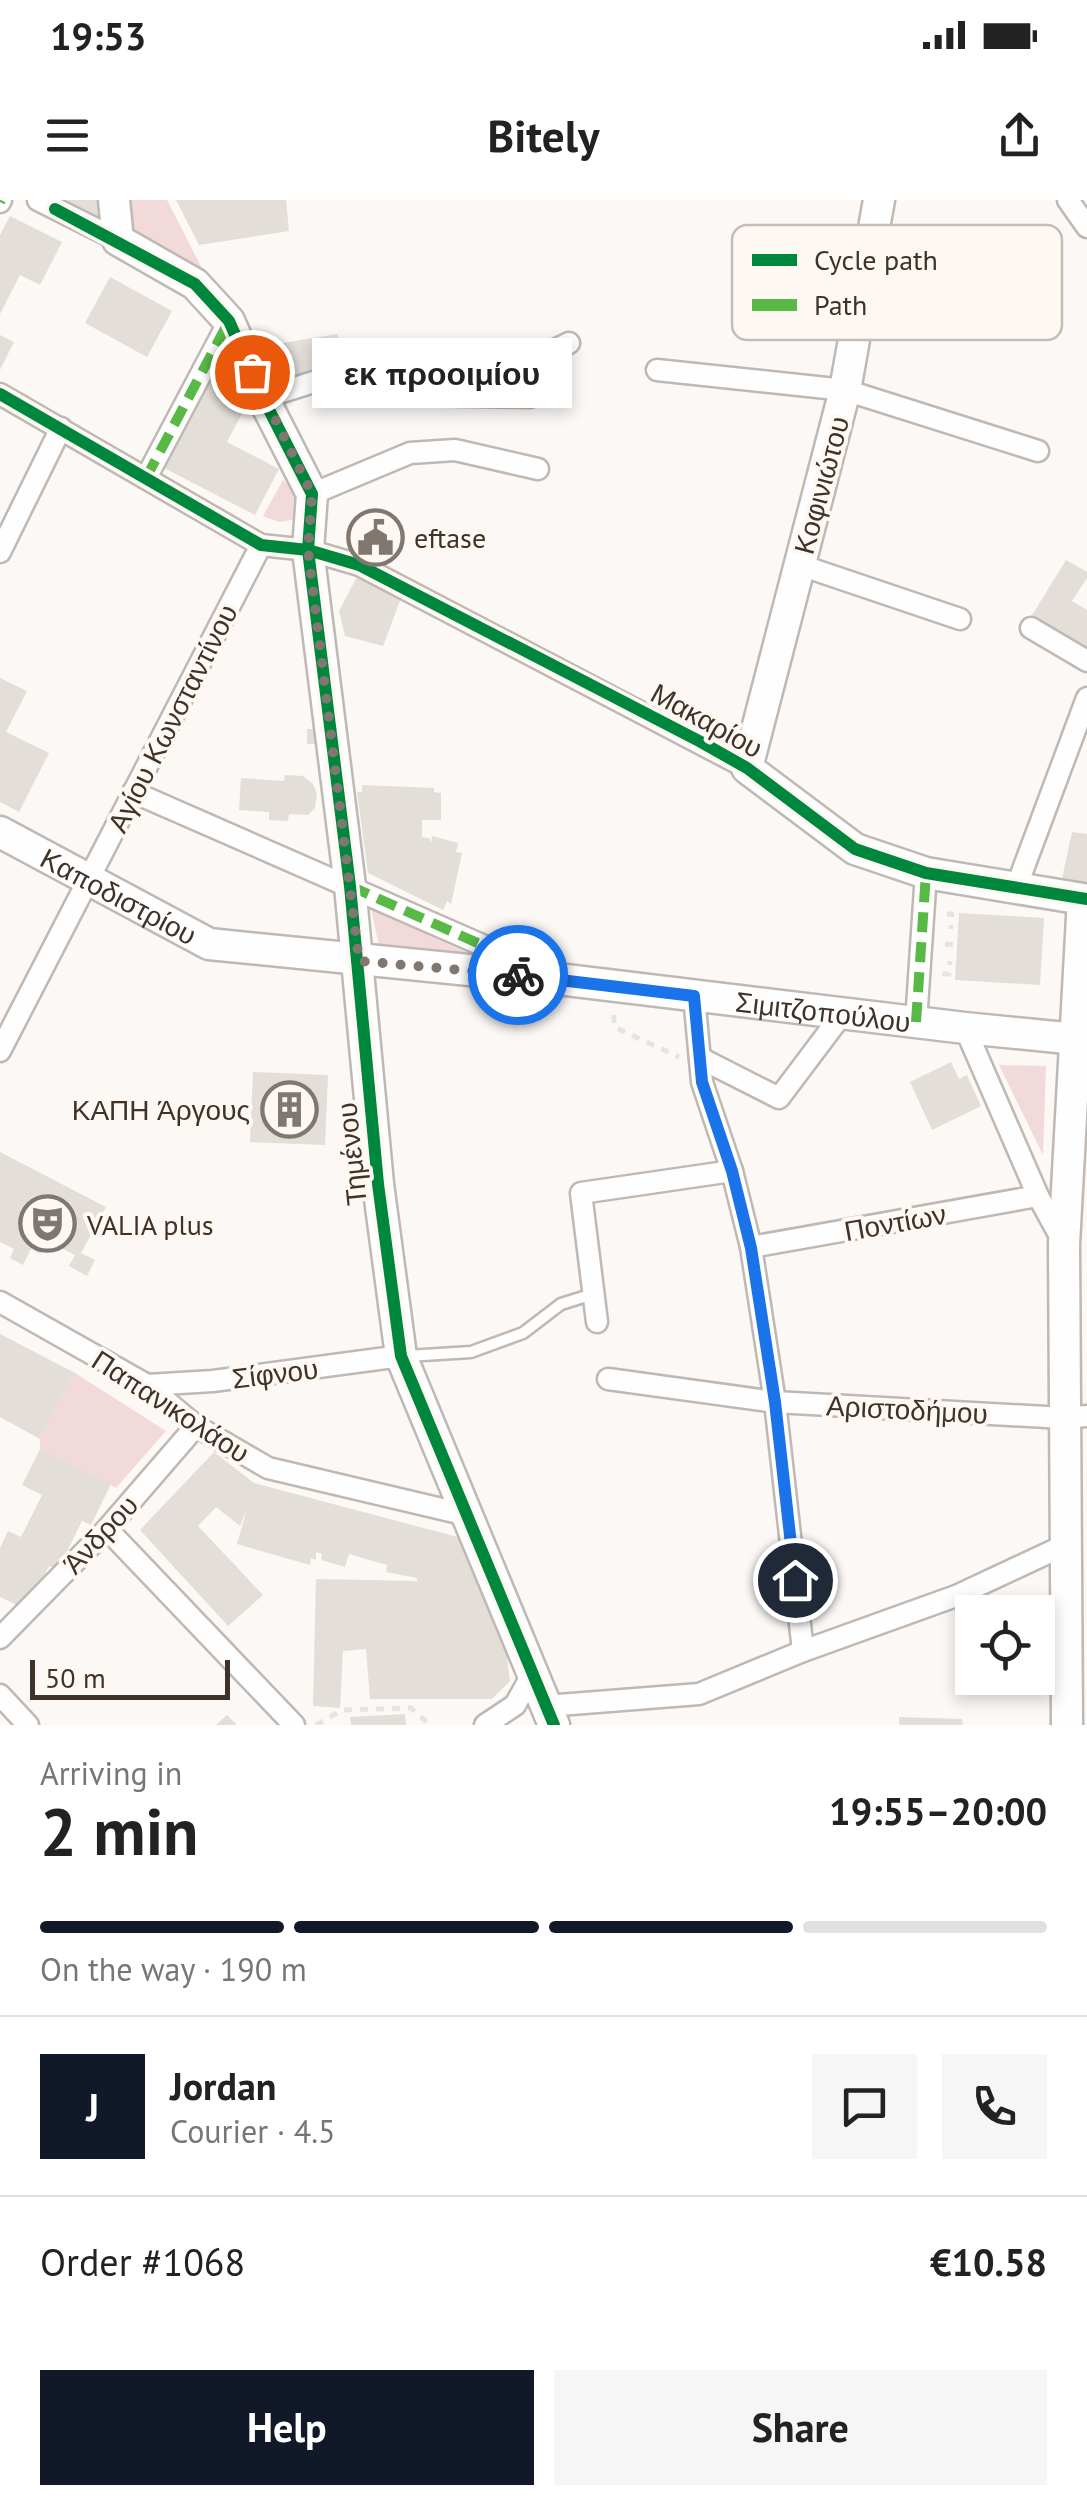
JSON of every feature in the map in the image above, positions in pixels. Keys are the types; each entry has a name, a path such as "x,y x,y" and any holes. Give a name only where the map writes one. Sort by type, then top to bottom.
{"street":[{"path":"114,200 118,240"},
{"name":"Κοφινιώτου","path":"875,225 879,200"},
{"path":"1068,200 1087,226"},
{"path":"46,204 195,284 230,321 312,494 410,453 456,450 538,469"},
{"path":"146,478 230,321"},
{"name":"Κοφινιώτου","path":"747,768 845,390 854,340"},
{"path":"264,398 396,356 409,360 421,395 530,397 538,358 569,343"},
{"path":"657,370 845,390 1038,450"},
{"path":"0,394 261,545"},
{"path":"0,552 61,428"},
{"name":"Τημένου","path":"312,494 308,550 359,961 378,1184 402,1356 550,1716"},
{"name":"Μακαρίου","path":"261,545 308,550 359,565 747,768 855,850 926,873 1085,899"},
{"name":"Αγίου Κωνσταντίνου","path":"0,1050 261,545"},
{"path":"800,565 960,620"},
{"path":"1031,628 1087,661"},
{"path":"1016,888 1087,698"},
{"name":"Σιμιτζοπούλου","path":"133,792 558,979"},
{"name":"Καποδιστρίου","path":"0,832 209,944 359,961"},
{"path":"916,1022 926,873"},
{"path":"1066,1725 1064,1546 1076,1417 1064,1244 1080,1039 1085,899"},
{"name":"Σιμιτζοπούλου","path":"359,961 558,979 1080,1039"},
{"path":"694,996 702,1082 732,1171 751,1248 775,1402 803,1651"},
{"path":"700,1062 779,1098 844,1013"},
{"path":"965,1028 1038,1196 1064,1244"},
{"path":"596,1322 581,1193 732,1171"},
{"name":"Ποντίων","path":"751,1248 1038,1196"},
{"name":"Παπανικολάου","path":"0,1302 147,1385 196,1426 268,1468 467,1515"},
{"name":"Σίφνου","path":"147,1385 213,1381 402,1356"},
{"name":"Αριστοδήμου","path":"608,1380 775,1402 1076,1417"},
{"name":"Άνδρου","path":"0,1638 107,1529 196,1426"},
{"path":"107,1529 294,1725"},
{"path":"550,1716 699,1694 803,1651 956,1596 1064,1546"},
{"path":"485,1725 514,1706 533,1673"},
{"path":"0,1695 28,1725"}],"lane":[{"path":"402,1356 471,1352 524,1333 561,1304 593,1294"}],"path":[{"path":"951,928 952,914"},
{"path":"949,974 950,960"},
{"path":"616,987 614,1027 700,1062"},
{"path":"316,1725 342,1710 411,1708 430,1725"}],"shaded area":[{"path":"122,200 167,200 209,282 133,240"},
{"path":"283,480 296,497 297,519 279,522 263,516"},
{"path":"371,909 480,959 381,955"},
{"path":"999,1065 1046,1066 1043,1155"},
{"path":"75,1373 166,1431 116,1488 40,1449 40,1439"}],"building":[{"path":"55,200 107,200 109,212 93,221"},
{"path":"176,200 286,200 289,231 199,245"},
{"path":"10,216 62,242 40,285 20,275 0,314 0,235"},
{"path":"110,277 172,311 147,357 85,323"},
{"path":"337,334 349,365 283,385 265,346"},
{"path":"0,335 14,342 0,370"},
{"path":"211,376 241,392 247,404 227,442 279,469 255,515 164,468"},
{"path":"1066,560 1087,572 1072,601 1087,610 1087,649 1031,617"},
{"path":"358,575 401,598 383,646 345,636 339,611"},
{"path":"0,678 27,691 6,732 49,753 19,812 0,802"},
{"path":"307,729 322,729 323,744 307,744"},
{"path":"285,775 303,776 313,784 317,794 315,808 308,815 289,814 288,821 269,820 269,812 239,810 241,778 284,781"},
{"path":"362,785 434,788 434,792 441,793 441,820 422,820 422,837 429,838 431,843 432,836 458,843 456,852 462,853 451,904 447,901 443,910 368,873 357,792 362,792"},
{"path":"1072,832 1087,834 1087,886 1061,883"},
{"path":"959,913 1044,918 1040,985 955,980"},
{"path":"951,1062 959,1079 967,1075 981,1106 932,1130 910,1082"},
{"name":"ΚΑΠΗ Άργους","path":"253,1072 328,1075 325,1145 250,1142"},
{"name":"VALIA plus","path":"0,1152 106,1207 81,1253 95,1260 87,1276 69,1266 75,1255 47,1241 40,1254 31,1249 23,1265 10,1258 14,1249 0,1242"},
{"path":"0,1334 75,1373 40,1439 0,1417"},
{"path":"40,1449 111,1484 91,1525 82,1521 58,1570 49,1566 27,1610 0,1597 0,1548 8,1531 21,1537 42,1495 22,1485"},
{"path":"214,1452 254,1483 465,1539 503,1624 510,1681 492,1699 370,1699 366,1649 343,1651 340,1708 313,1706 316,1579 417,1578 386,1572 387,1565 349,1554 345,1567 321,1560 322,1554 316,1552 316,1560 311,1558 310,1565 237,1544 247,1509 240,1526 216,1507 198,1526 263,1595 228,1626 140,1530"},
{"path":"405,1714 406,1725 351,1725 350,1717"},
{"path":"227,1715 237,1725 216,1725"},
{"path":"899,1717 962,1719 963,1725 899,1725"}],"marked path":[{"path":"146,478 229,321"},
{"path":"916,1022 926,873"},
{"path":"350,886 558,979"}],"cycle path":[{"path":"55,209 195,284 229,321 312,494 308,550 350,886 378,1184 401,1356 554,1725"},
{"path":"0,394 261,545 308,550 359,565 701,742 747,768 855,849 926,873 1087,899"}],"way so far":[{"path":"252,372 312,494 308,550 359,961 518,975"}],"place":[{"name":"εκ προοιμίου","path":"252,372"},
{"name":"eftase","path":"375,537"},
{"name":"ΚΑΠΗ Άργους","path":"289,1109"},
{"name":"VALIA plus","path":"48,1224"}],"route":[{"path":"518,975 694,996 702,1082 732,1171 751,1248 775,1402 795,1580"}]}
